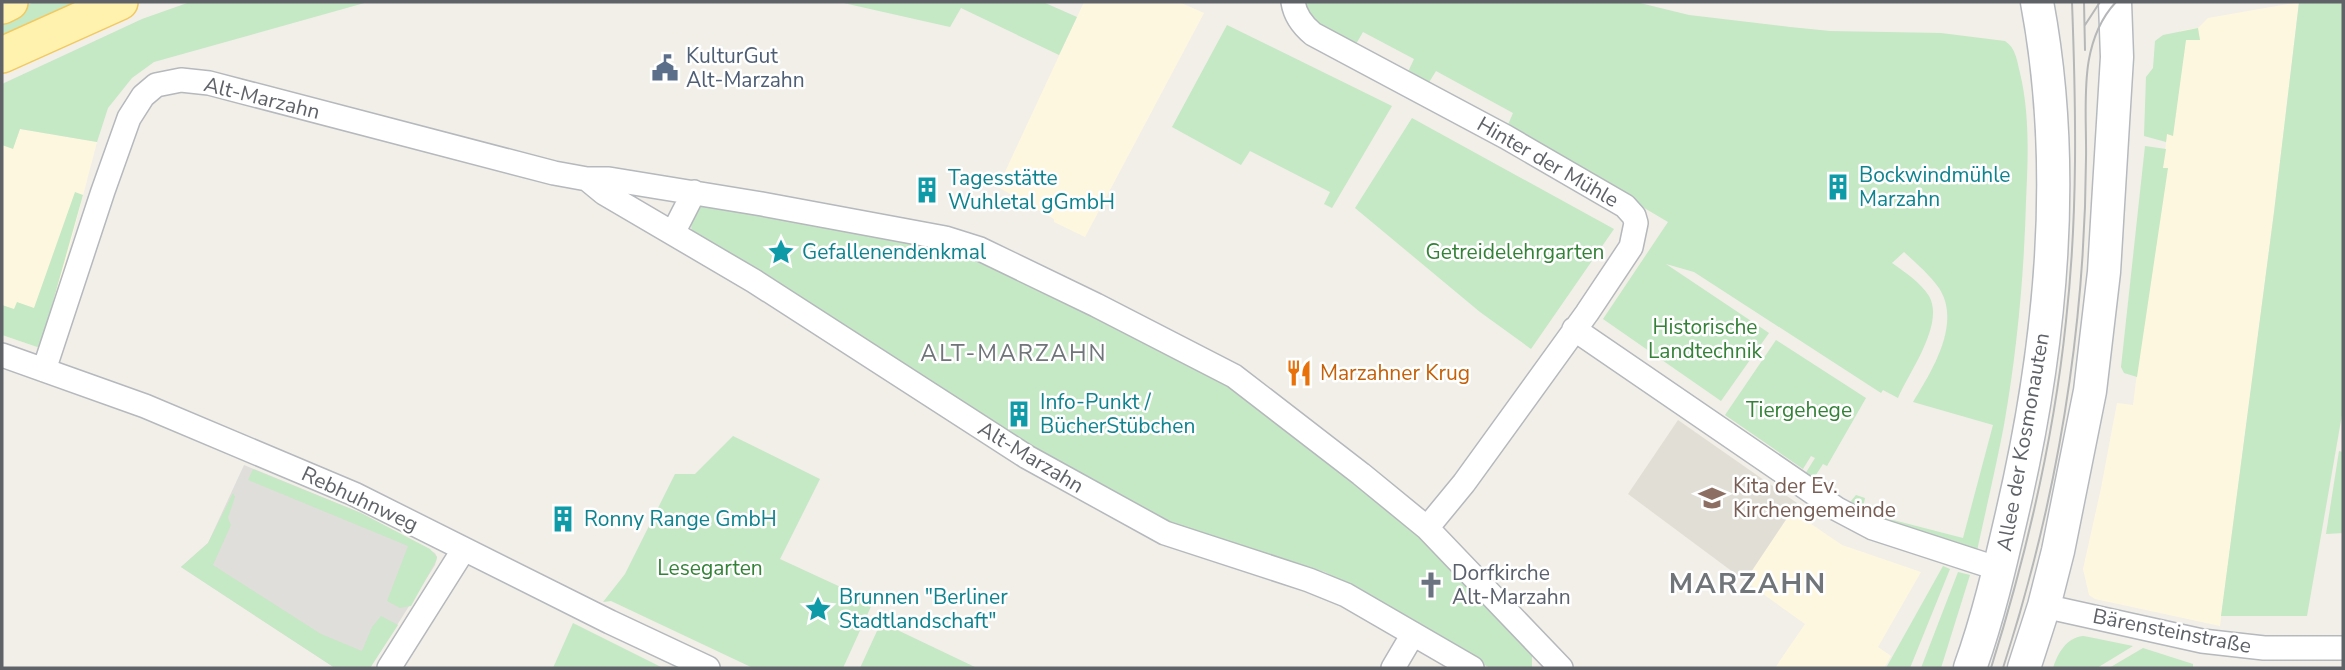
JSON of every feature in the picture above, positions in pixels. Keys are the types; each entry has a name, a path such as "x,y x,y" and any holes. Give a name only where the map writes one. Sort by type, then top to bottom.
{"main road":[{"path":"2,6 10,2"},
{"path":"2,55 120,2"},
{"name":"Allee der Kosmonauten","path":"1970,668 2000,569 2021,478 2043,342 2052,243 2053,125 2048,58 2037,2"},
{"path":"2024,668 2044,606 2085,419 2098,326 2105,258 2117,57 2115,2"}],"street":[{"name":"Hinter der Mühle","path":"1293,2 1300,21 1313,34 1506,137 1630,211 1636,223 1630,247 1574,329"},
{"name":"Alt-Marzahn","path":"44,370 129,118 143,96 156,85 181,80 209,83 470,153 587,179 609,179 694,192 945,238 980,250 1096,305 1234,376 1427,528 1551,665"},
{"name":"Alt-Marzahn","path":"587,179 604,193 754,281 1027,457 1165,533 1309,580 1346,595 1472,668"},
{"path":"673,233 694,192"},
{"path":"1427,528 1464,483 1574,329 1837,509 1873,528 2000,569"},
{"name":"Rebhuhnweg","path":"2,355 145,406 354,494 708,668"},
{"path":"389,668 464,550"},
{"name":"Bärensteinstraße","path":"2044,606 2202,641 2264,648 2343,648"},
{"path":"1393,668 1413,634"}],"shaded area":[{"path":"1084,2 1179,2 1204,13 1085,237 1054,222 1054,219 998,187"},
{"path":"2299,2 2220,626 2095,599 2089,595 2083,569 2117,403 2133,405 2180,31 2198,28 2208,18"},
{"path":"20,129 97,142 40,348 2,335 2,145 13,148"},
{"name":"Kita der Ev. Kirchengemeinde","path":"1678,420 1797,503 1745,581 1628,494"},
{"path":"244,465 361,513 435,553 435,565 370,668 335,668 181,567 208,543"},
{"path":"1792,511 1842,545 1921,572 1878,647 1891,656 1884,668 1775,668 1805,624 1745,581"}],"green space":[{"path":"34,2 85,2 2,42 2,17"},
{"path":"190,2 368,2 154,62 132,78 108,108 97,142 20,129 13,149 2,145 2,84 142,19"},
{"path":"839,2 1043,2 1077,17 1059,55 961,8 950,27"},
{"name":"Historische Landtechnik","path":"1305,2 1636,2 1689,15 1790,27 1830,31 1941,33 2005,41 2009,44 2018,64 2027,121 2024,257 2009,397 1977,551 1855,512 1851,501 1856,495 1865,498 1862,512 1963,538 1993,425 1913,402 1942,347 1947,316 1939,288 1904,252 1892,263 1926,291 1933,307 1924,348 1898,398 1883,390 1881,393 1694,272 1666,264 1769,333 1721,401 1603,319 1668,222 1507,127 1513,113 1436,71 1428,84 1408,72 1414,59 1363,32 1356,44 1314,21"},
{"path":"2299,2 2343,2 2343,409 2307,616 2221,616 2274,212"},
{"path":"1227,25 1392,106 1332,208 1324,204 1330,192 1250,151 1241,165 1172,127"},
{"path":"2198,28 2200,40 2186,40 2173,136 2167,134 2166,142 2144,136 2146,77 2153,68 2155,41 2163,35"},
{"name":"Getreidelehrgarten","path":"1412,118 1614,229 1531,349 1480,312 1355,208"},
{"path":"2145,146 2166,149 2163,168 2168,168 2137,377 2124,373 2121,367"},
{"path":"75,192 83,195 40,348 2,335 2,305 14,309 17,302 34,308"},
{"path":"706,204 943,246 976,258 1097,316 1233,388 1425,540 1527,644 1532,656 1532,667 1490,668 1325,572 1188,532 1036,454 693,235 693,217"},
{"name":"Tiergehege","path":"1776,340 1866,398 1827,466 1823,464 1810,484 1802,479 1815,458 1811,456 1803,469 1725,415"},
{"name":"Lesegarten","path":"733,436 820,479 780,559 873,602 843,668 753,668 611,601 603,602 625,574 675,474 695,474"},
{"path":"2339,451 2343,452 2343,533 2326,534"},
{"path":"253,469 361,513 430,549 437,557 436,561 411,606 400,608 387,601 408,546 248,480"},
{"path":"233,493 235,497 228,518 231,525 213,565 321,634 362,651 372,627 381,616 398,625 370,668 335,668 181,567 208,543"},
{"path":"1943,566 1950,569 1910,668 1886,668"},
{"path":"1958,572 1970,575 1941,668 1921,668"},
{"path":"573,623 663,668 553,668"},
{"path":"889,626 977,668 860,668 877,631"},
{"path":"2077,637 2133,646 2097,668 2053,668 2064,647"},
{"path":"2143,648 2193,664 2193,668 2109,668"}],"tram line":[{"path":"1991,668 2016,583 2037,496 2061,365 2070,281 2074,201 2072,2"},
{"path":"2084,2 2085,50"},
{"path":"2085,25 2100,2"},
{"path":"2003,668 2038,543 2064,416 2080,287 2087,76 2095,37 2116,2"}],"place":[{"name":"KulturGut Alt-Marzahn","path":"665,68"},
{"name":"Bockwindmühle Marzahn","path":"1838,187"},
{"name":"Tagesstätte Wuhletal gGmbH","path":"927,190"},
{"name":"Gefallenendenkmal","path":"781,252"},
{"name":"Marzahner Krug","path":"1299,373"},
{"name":"Info-Punkt / BücherStübchen","path":"1019,414"},
{"name":"Kita der Ev. Kirchengemeinde","path":"1712,498"},
{"name":"Ronny Range GmbH","path":"563,519"},
{"name":"Dorfkirche Alt-Marzahn","path":"1431,585"},
{"name":"Brunnen \"Berliner Stadtlandschaft\"","path":"818,609"}],"district":[{"name":"ALT-MARZAHN","path":"1014,353"},
{"name":"MARZAHN","path":"1748,584"}]}
